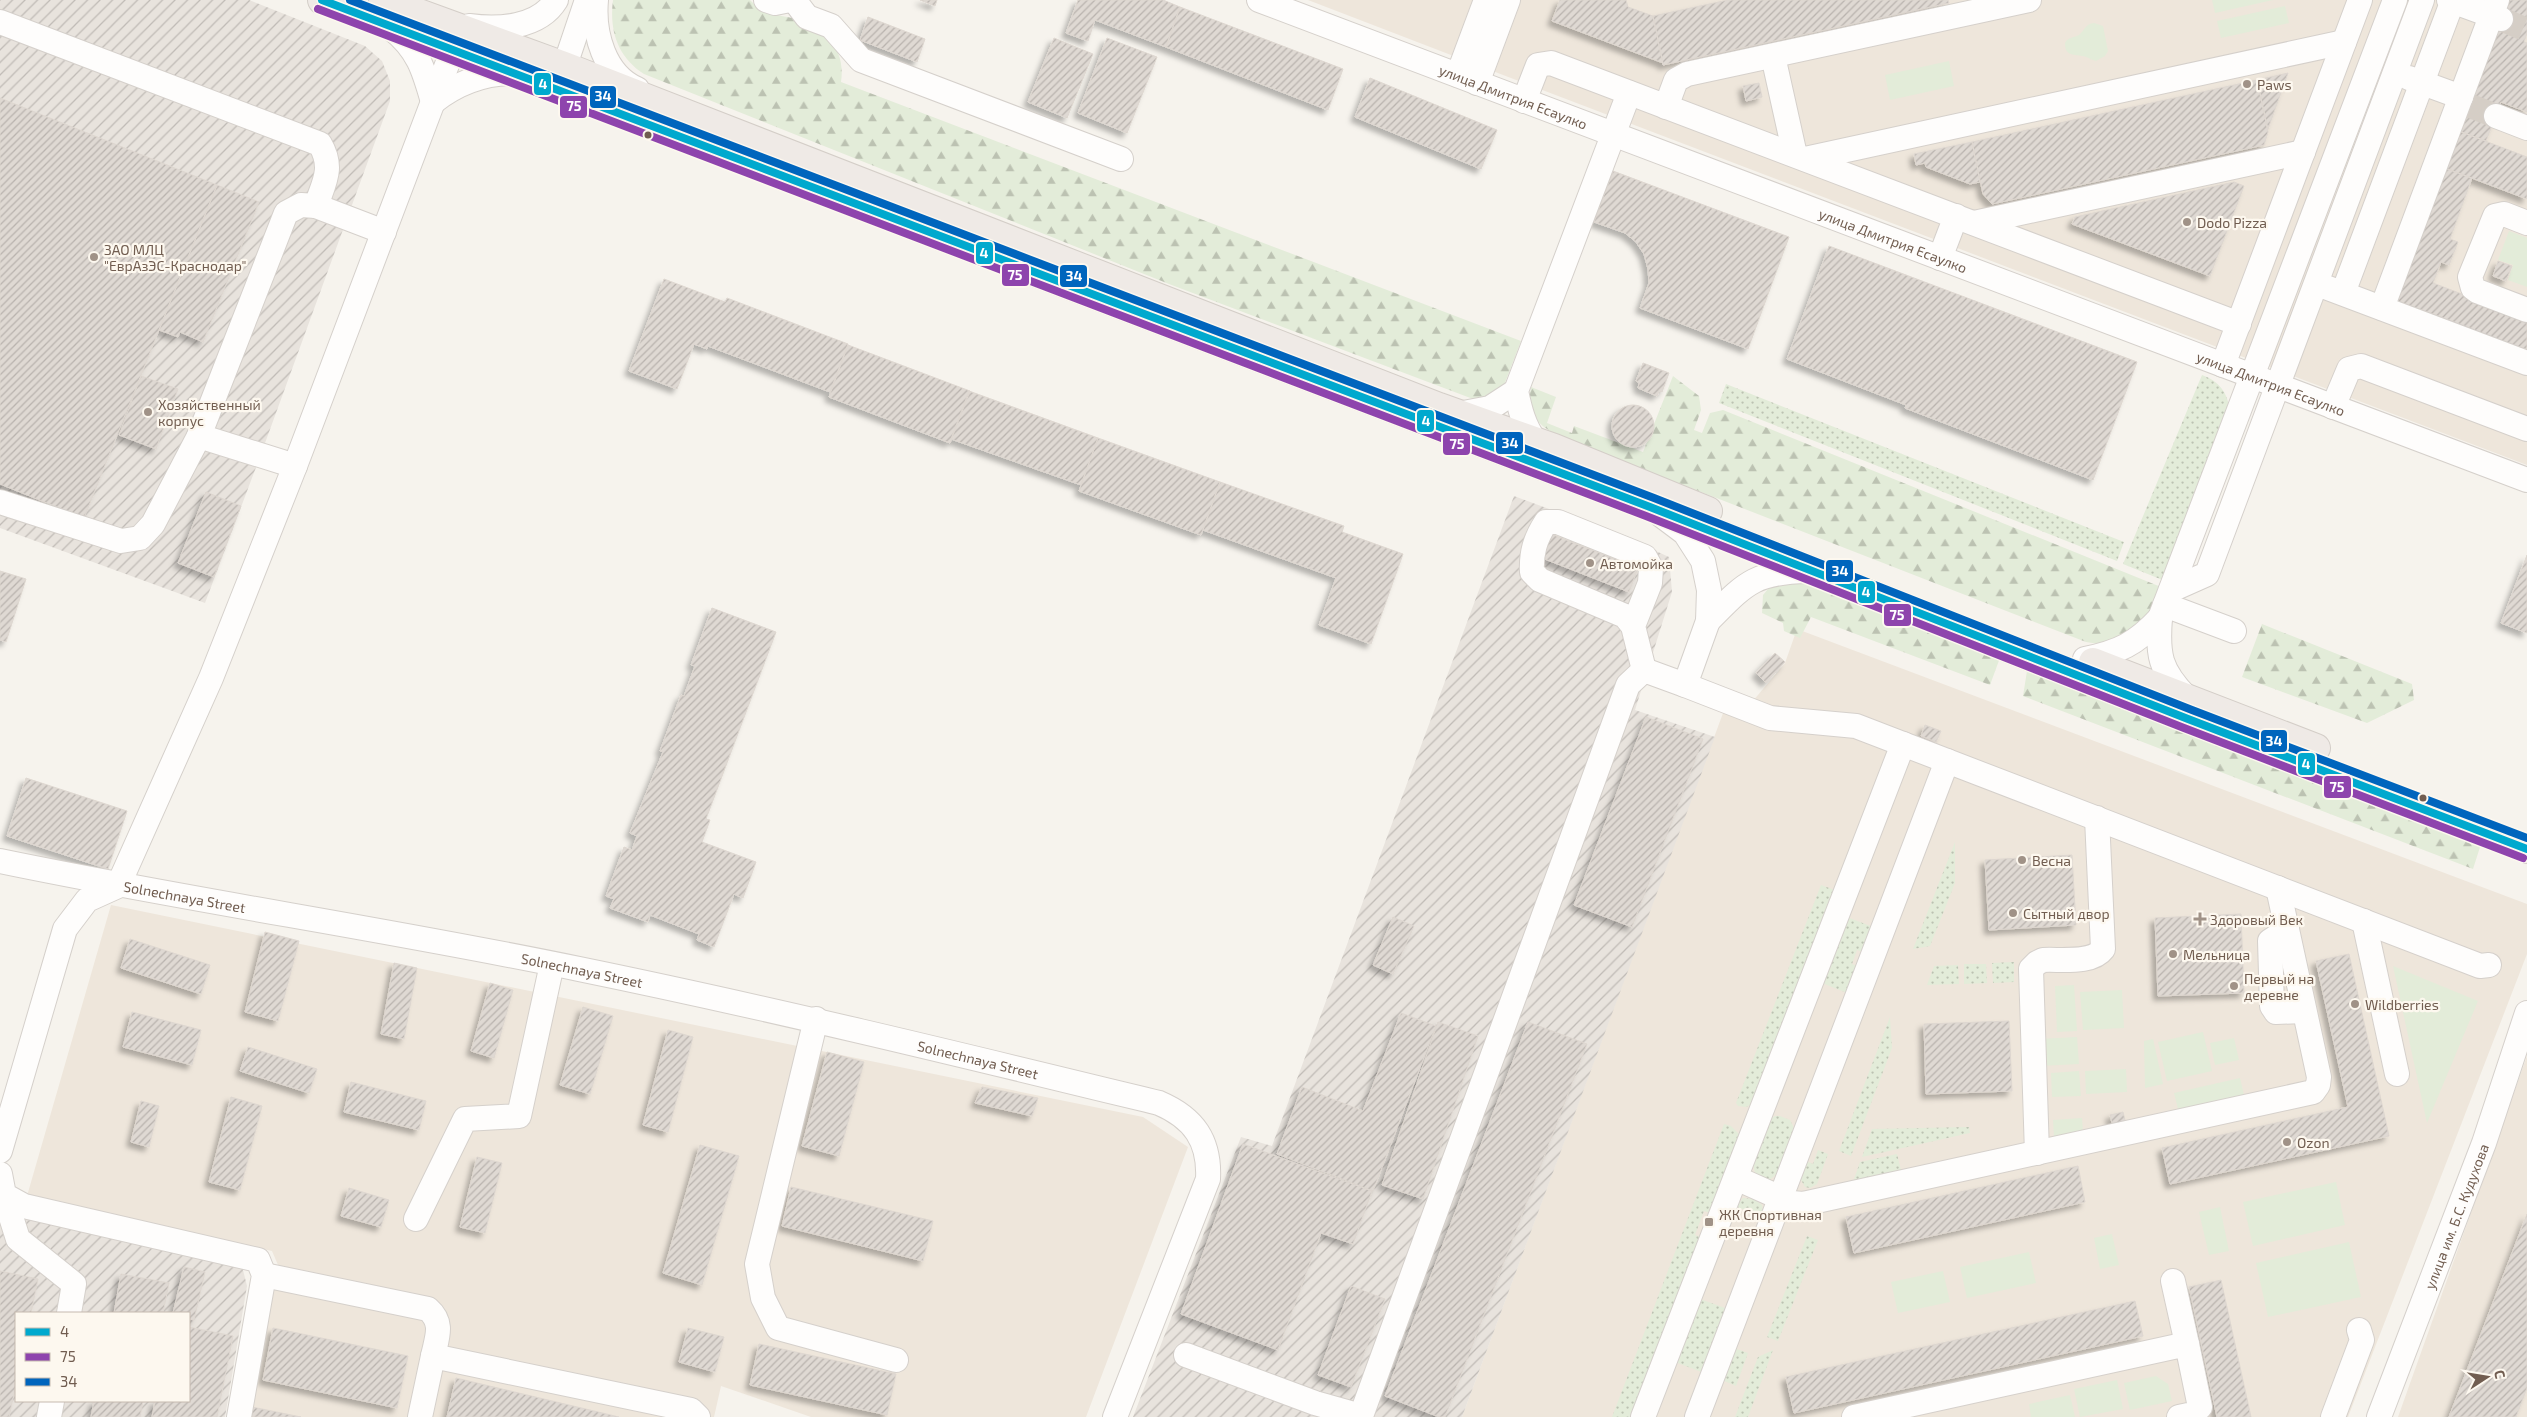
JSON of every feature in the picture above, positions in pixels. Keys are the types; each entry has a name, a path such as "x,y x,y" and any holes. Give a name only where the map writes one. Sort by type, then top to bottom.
{"highway":[{"path":"322,0 385,13 450,34 1808,571 2527,849"},
{"path":"450,34 514,73 552,75 664,106 1458,414 1535,441 1664,491 1813,557 2186,697 2527,831"}],"street":[{"path":"0,1151 65,929 87,900 118,886 211,678 295,466 433,102 450,34 514,26 536,17 556,0"},
{"path":"552,75 572,0"},
{"path":"552,75 587,0"},
{"path":"596,0 597,30 613,72 625,84 640,90 664,106"},
{"path":"766,0 775,3 792,0 807,17 831,26 861,60 1121,159"},
{"name":"улица Дмитрия Есаулко","path":"1259,0 2527,480"},
{"path":"1467,79 1486,0"},
{"path":"1467,79 1508,0"},
{"path":"1666,107 1676,80 1681,76 2029,0"},
{"path":"2223,365 2360,0"},
{"path":"2186,697 2171,681 2161,663 2158,644 2165,604 2395,0"},
{"path":"2085,659 2122,650 2143,636 2165,604 2206,574 2422,0"},
{"path":"2343,293 2451,0 2496,12 2382,308"},
{"path":"385,13 415,50 433,102"},
{"path":"0,22 320,144 327,157 328,171 316,206"},
{"path":"1800,157 2344,42"},
{"path":"1773,56 1791,108 1800,157"},
{"path":"1524,100 1538,65 1544,62 1551,63 2239,324"},
{"path":"2395,72 2463,101"},
{"path":"433,102 445,92 474,79 493,73 514,73"},
{"path":"1458,414 1490,408 1516,391 1628,92"},
{"path":"2496,116 2527,128"},
{"path":"1940,258 1965,220 2303,152"},
{"path":"0,502 122,541 140,538 153,524 199,436 286,213 301,204 316,206 384,232"},
{"path":"2527,223 2504,214 2494,216 2470,278 2470,283 2477,292 2527,310"},
{"path":"2315,283 2527,363"},
{"path":"2332,407 2349,369 2355,366 2362,366 2527,428"},
{"path":"1516,391 1527,430 1535,441"},
{"path":"199,436 295,466"},
{"path":"1650,507 1685,533 1702,561 1709,590 1708,621 1684,685"},
{"path":"1633,626 1650,583 1651,568 1645,557 1558,522 1546,522 1539,533 1531,555 1532,572 1540,580 1625,616 1633,626 1644,670"},
{"path":"1708,621 1745,584 1778,572 1808,571"},
{"path":"2165,604 2234,631"},
{"path":"1644,670 1770,718 1856,726 2480,966 2489,965"},
{"path":"1186,1355 1316,1403 1361,1416 1628,685 1644,670"},
{"path":"1643,1417 1903,744"},
{"path":"1697,1417 1947,761"},
{"path":"2037,1153 2031,970 2037,962 2043,960 2090,958 2098,955 2102,949 2097,818"},
{"name":"Solnechnaya Street","path":"0,861 118,886 552,964 816,1020 1159,1103 1178,1111 1203,1140 1209,1160 1208,1179 1115,1417"},
{"path":"1736,1178 1781,1198 1803,1204 2312,1092 2318,1085 2319,1076 2278,888"},
{"path":"2364,921 2397,1074"},
{"path":"416,1219 466,1119 519,1116 552,964"},
{"name":"улица им. Б.С. Кудухова","path":"2379,1417 2484,1143 2527,1013"},
{"path":"816,1020 757,1264 763,1298 778,1328 896,1360"},
{"path":"2,1185 24,1206 258,1260 264,1275 239,1417"},
{"path":"2,1185 18,1239 74,1284 69,1312"},
{"path":"264,1275 428,1309 436,1316 439,1326 420,1417"},
{"path":"2173,1281 2200,1407 2193,1414 2179,1417"},
{"path":"2333,1417 2362,1340 2359,1330"},
{"path":"1854,1417 2187,1344"},
{"path":"433,1356 691,1410 698,1417"},
{"path":"49,1417 52,1402"}],"shaded area":[{"path":"0,0 249,0 365,46 382,61 390,81 390,101 205,603 0,528"},
{"path":"1308,0 2527,0 2527,465 1490,70"},
{"path":"1514,496 1625,537 1669,557 1672,592 1635,710 1715,737 1462,1417 1133,1417 1241,1137 1272,1146"},
{"path":"1797,629 2527,904 2527,954 2348,1417 1462,1417 1729,697 1752,702 1785,663"},
{"path":"111,905 1143,1117 1188,1147 1086,1417 811,1417 721,1386 714,1417 249,1417 278,1265 272,1251 27,1196"},
{"path":"2527,1056 2527,1417 2398,1417"},
{"path":"0,1212 242,1266 247,1286 225,1417 0,1417"}],"green space":[{"path":"613,0 750,0 766,12 796,19 816,29 832,42 840,60 842,70 841,82 1521,341 1501,393 1481,402 1169,284 644,74 628,60 617,42 612,22"},
{"path":"2212,0 2273,0 2215,13"},
{"path":"2285,6 2289,23 2221,38 2217,21"},
{"path":"2094,23 2103,26 2108,51 2105,56 2096,61 2068,52 2065,47 2066,41 2079,35 2087,26"},
{"path":"1949,61 1954,86 1890,100 1885,75"},
{"path":"2509,231 2527,238 2527,287 2508,280 2513,265 2498,260"},
{"path":"2202,375 2218,384 2227,398 2230,410 2165,581 2123,564"},
{"path":"1673,376 1699,396 1701,410 1694,430 1702,433 1710,413 1723,410 2161,587 2145,620 2136,630 2099,644 2086,642 1560,437 1539,423 1530,405 1531,387 1556,397 1547,423 1572,433 1574,426 1643,452"},
{"path":"1726,384 2124,542 2117,561 1719,403"},
{"path":"1808,580 2001,655 1990,685 1811,617 1800,638 1784,631 1783,623 1762,613 1763,595 1773,583"},
{"path":"2262,624 2412,684 2414,700 2367,723 2242,677"},
{"path":"2027,671 2481,844 2473,869 2023,696"},
{"path":"1955,842 1955,883 1930,946 1913,949"},
{"path":"1821,885 1840,892 1755,1103 1746,1107 1738,1106 1736,1103"},
{"path":"1847,917 1873,927 1863,952 1857,950 1852,964 1857,966 1847,993 1822,983"},
{"path":"2014,962 2014,982 1993,983 1992,963"},
{"path":"1964,964 1986,964 1987,983 1964,984"},
{"path":"1958,965 1959,984 1927,985 1934,966"},
{"path":"2393,966 2478,1001 2427,1123"},
{"path":"2074,985 2077,1031 2057,1032 2055,986"},
{"path":"2122,990 2124,1028 2083,1030 2080,992"},
{"path":"1890,1017 1892,1048 1851,1156 1839,1151"},
{"path":"2203,1032 2212,1071 2167,1081 2158,1042"},
{"path":"2077,1037 2079,1064 2040,1066 2039,1039"},
{"path":"2234,1038 2239,1060 2215,1065 2210,1043"},
{"path":"2153,1039 2163,1084 2145,1088 2144,1041"},
{"path":"2126,1069 2127,1092 2086,1094 2085,1071"},
{"path":"2079,1071 2081,1096 2052,1097 2051,1073"},
{"path":"2240,1078 2244,1095 2178,1109 2174,1093"},
{"path":"1775,1116 1790,1120 1794,1128 1780,1168 1776,1175 1766,1180 1755,1174 1753,1163 1770,1119"},
{"path":"2082,1118 2083,1132 2054,1138 2053,1120"},
{"path":"1724,1124 1731,1126 1740,1135 1713,1214 1704,1211 1695,1235 1703,1238 1634,1417 1612,1417"},
{"path":"1969,1127 1970,1133 1862,1157 1872,1129"},
{"path":"1818,1150 1828,1154 1817,1184 1810,1188 1805,1187 1800,1178 1806,1161 1813,1164"},
{"path":"1897,1154 1902,1174 1852,1185 1860,1162"},
{"path":"2336,1182 2345,1225 2253,1246 2243,1202"},
{"path":"1743,1198 1754,1199 1762,1205 1764,1216 1736,1207"},
{"path":"2220,1207 2229,1251 2209,1255 2199,1212"},
{"path":"2112,1234 2119,1265 2100,1269 2094,1238"},
{"path":"1807,1236 1818,1240 1778,1341 1767,1337"},
{"path":"2349,1242 2361,1297 2268,1317 2256,1263"},
{"path":"2029,1252 2036,1283 1967,1298 1960,1267"},
{"path":"1943,1271 1950,1302 1898,1313 1891,1282"},
{"path":"1700,1299 1728,1309 1704,1373 1675,1362"},
{"path":"1734,1348 1748,1353 1736,1386 1722,1380"},
{"path":"1773,1350 1748,1417 1735,1417 1758,1357"},
{"path":"2156,1376 2168,1384 2172,1401 2130,1410 2124,1383"},
{"path":"2117,1380 2123,1409 2080,1417 2074,1389"},
{"path":"2070,1395 2075,1417 2031,1417 2029,1404"}],"building":[{"path":"920,0 937,0 935,6"},
{"path":"1078,0 1163,0 1180,7 1166,47 1095,20 1088,41 1066,33"},
{"path":"1560,0 1626,0 1628,7 1653,16 1663,63 1552,21"},
{"path":"1728,0 1948,0 1949,3 1663,65 1653,16"},
{"path":"2508,0 2527,0 2527,33 2524,42 2527,43 2527,112 2501,102 2486,141 2459,131"},
{"path":"1180,7 1343,69 1328,110 1166,47"},
{"path":"868,17 925,39 917,62 860,40"},
{"path":"1054,38 1093,54 1067,118 1028,102"},
{"path":"1107,38 1157,57 1127,133 1078,113"},
{"path":"2288,73 2268,129 2257,80"},
{"path":"1370,78 1497,130 1481,169 1355,117"},
{"path":"2257,80 2268,132 2264,145 1992,204 1983,194 1972,142"},
{"path":"1759,83 1762,97 1746,101 1743,86"},
{"name":"ЗАО МЛЦ \"ЕврАзЭС-Краснодар\"","path":"0,98 217,185 84,518 0,484"},
{"path":"2459,131 2527,157 2527,199 2445,168"},
{"path":"1972,142 1980,182 1970,184 1926,167 1925,163 1916,165 1914,154"},
{"path":"2445,168 2472,178 2450,239 2458,242 2449,265 2441,262 2433,283 2527,319 2527,350 2395,300"},
{"path":"1613,171 1789,237 1748,349 1640,308 1649,283 1644,254 1636,242 1625,233 1594,222"},
{"path":"2234,182 2244,186 2210,276 2072,224 2075,217"},
{"path":"217,185 259,202 203,342 180,332 178,337 159,330"},
{"path":"1829,246 2137,362 2093,480 1905,408 1906,405 1787,359"},
{"path":"2498,261 2512,266 2506,281 2493,276"},
{"path":"664,279 725,302 727,298 848,344 830,392 708,346 707,349 694,344 677,389 629,371"},
{"path":"848,345 970,391 950,443 829,397"},
{"path":"1643,363 1669,373 1662,392 1659,391 1657,396 1638,388 1639,383 1636,381"},
{"name":"Хозяйственный корпус","path":"141,376 178,389 156,449 119,435"},
{"path":"969,391 1098,438 1081,485 951,439"},
{"path":"1633,405 1648,411 1654,426 1648,441 1633,447 1618,441 1612,426 1618,411"},
{"path":"1098,438 1220,482 1201,535 1079,491"},
{"path":"1220,482 1344,526 1342,532 1403,554 1371,644 1319,625 1336,578 1203,530"},
{"path":"206,492 241,506 214,577 178,563"},
{"name":"Автомойка","path":"1551,534 1638,568 1629,592 1542,558"},
{"path":"2527,555 2527,633 2501,623"},
{"path":"0,571 26,579 6,642 0,640"},
{"path":"712,608 776,632 706,819 710,820 702,842 756,862 743,898 734,894 714,947 697,940 699,934 650,915 648,922 610,908 614,899 606,896 624,847 632,850 637,836 630,833 663,752 660,751 681,695 684,696 695,666 691,665"},
{"path":"1775,653 1785,662 1766,683 1756,673"},
{"path":"1646,717 1703,739 1632,927 1574,905"},
{"path":"1925,725 1941,731 1936,742 1921,736"},
{"path":"26,778 127,811 108,869 7,836"},
{"path":"2072,855 2076,925 1989,930 1985,860"},
{"path":"2241,914 2244,993 2158,996 2155,918"},
{"path":"1393,917 1414,926 1393,974 1373,965"},
{"path":"265,932 299,941 278,1021 245,1012"},
{"path":"130,939 210,965 201,994 121,968"},
{"path":"2349,954 2389,1136 2170,1184 2162,1148 2348,1107 2316,961"},
{"path":"394,963 417,968 404,1039 381,1034"},
{"path":"490,983 513,990 494,1058 471,1051"},
{"path":"583,1007 613,1016 590,1094 560,1085"},
{"path":"132,1012 201,1030 192,1065 123,1047"},
{"path":"1401,1013 1436,1026 1373,1191 1277,1154 1302,1087 1363,1111"},
{"path":"2009,1021 2012,1091 1926,1094 1924,1024"},
{"path":"1438,1022 1478,1036 1423,1199 1382,1185"},
{"path":"1528,1022 1587,1044 1445,1417 1439,1417 1385,1396"},
{"path":"668,1030 693,1037 668,1132 643,1125"},
{"path":"248,1047 317,1069 309,1093 240,1071"},
{"path":"827,1052 864,1062 839,1156 802,1146"},
{"path":"351,1082 426,1101 419,1130 344,1112"},
{"path":"982,1087 1038,1098 1032,1116 975,1103"},
{"path":"231,1097 262,1106 240,1190 209,1182"},
{"path":"141,1101 159,1106 149,1147 131,1142"},
{"path":"2123,1112 2126,1124 2113,1127 2110,1115"},
{"path":"1243,1144 1372,1191 1353,1244 1321,1233 1278,1350 1181,1314"},
{"path":"700,1145 739,1156 702,1285 663,1273"},
{"path":"477,1157 502,1163 485,1233 460,1227"},
{"path":"2078,1166 2085,1202 1854,1253 1846,1217"},
{"path":"791,1187 933,1221 923,1261 782,1226"},
{"path":"349,1188 389,1200 381,1227 341,1216"},
{"path":"2527,1214 2527,1388 2516,1417 2449,1417"},
{"path":"184,1267 205,1272 194,1320 190,1319 190,1312 173,1312"},
{"path":"0,1271 38,1279 31,1312 15,1312 15,1389 9,1417 0,1417"},
{"path":"121,1274 169,1283 163,1312 114,1312"},
{"path":"2221,1280 2251,1417 2217,1417 2189,1287"},
{"path":"1351,1286 1385,1299 1351,1387 1318,1375"},
{"path":"2135,1301 2143,1336 1794,1413 1786,1377"},
{"path":"190,1327 233,1336 217,1417 152,1417 155,1402 190,1402"},
{"path":"273,1328 408,1356 397,1408 263,1380"},
{"path":"688,1328 724,1337 715,1372 679,1362"},
{"path":"759,1344 896,1374 887,1415 750,1385"},
{"path":"456,1378 619,1417 447,1417"},
{"path":"94,1402 143,1402 140,1417 91,1417"},
{"path":"252,1407 301,1417 250,1417"}],"tunnel":[{"path":"2501,19 2527,30"},
{"path":"2468,105 2496,116"}],"transit line":[{"name":"4","path":"322,0 1650,507 2188,719 2527,849"},
{"name":"34","path":"350,0 1654,498 2192,710 2527,838"},
{"name":"75","path":"318,9 1646,516 2184,728 2523,858"}],"place":[{"name":"Paws","path":"2247,84"},
{"name":"Dodo Pizza","path":"2187,222"},
{"name":"ЗАО МЛЦ \"ЕврАзЭС-Краснодар\"","path":"94,257"},
{"name":"Хозяйственный корпус","path":"148,412"},
{"name":"Автомойка","path":"1590,563"},
{"name":"Весна","path":"2022,860"},
{"name":"Сытный двор","path":"2013,913"},
{"name":"Здоровый Век","path":"2200,919"},
{"name":"Мельница","path":"2173,954"},
{"name":"Первый на деревне","path":"2234,986"},
{"name":"Wildberries","path":"2355,1004"},
{"name":"Ozon","path":"2287,1142"},
{"name":"ЖК Спортивная деревня","path":"1709,1222"}]}
